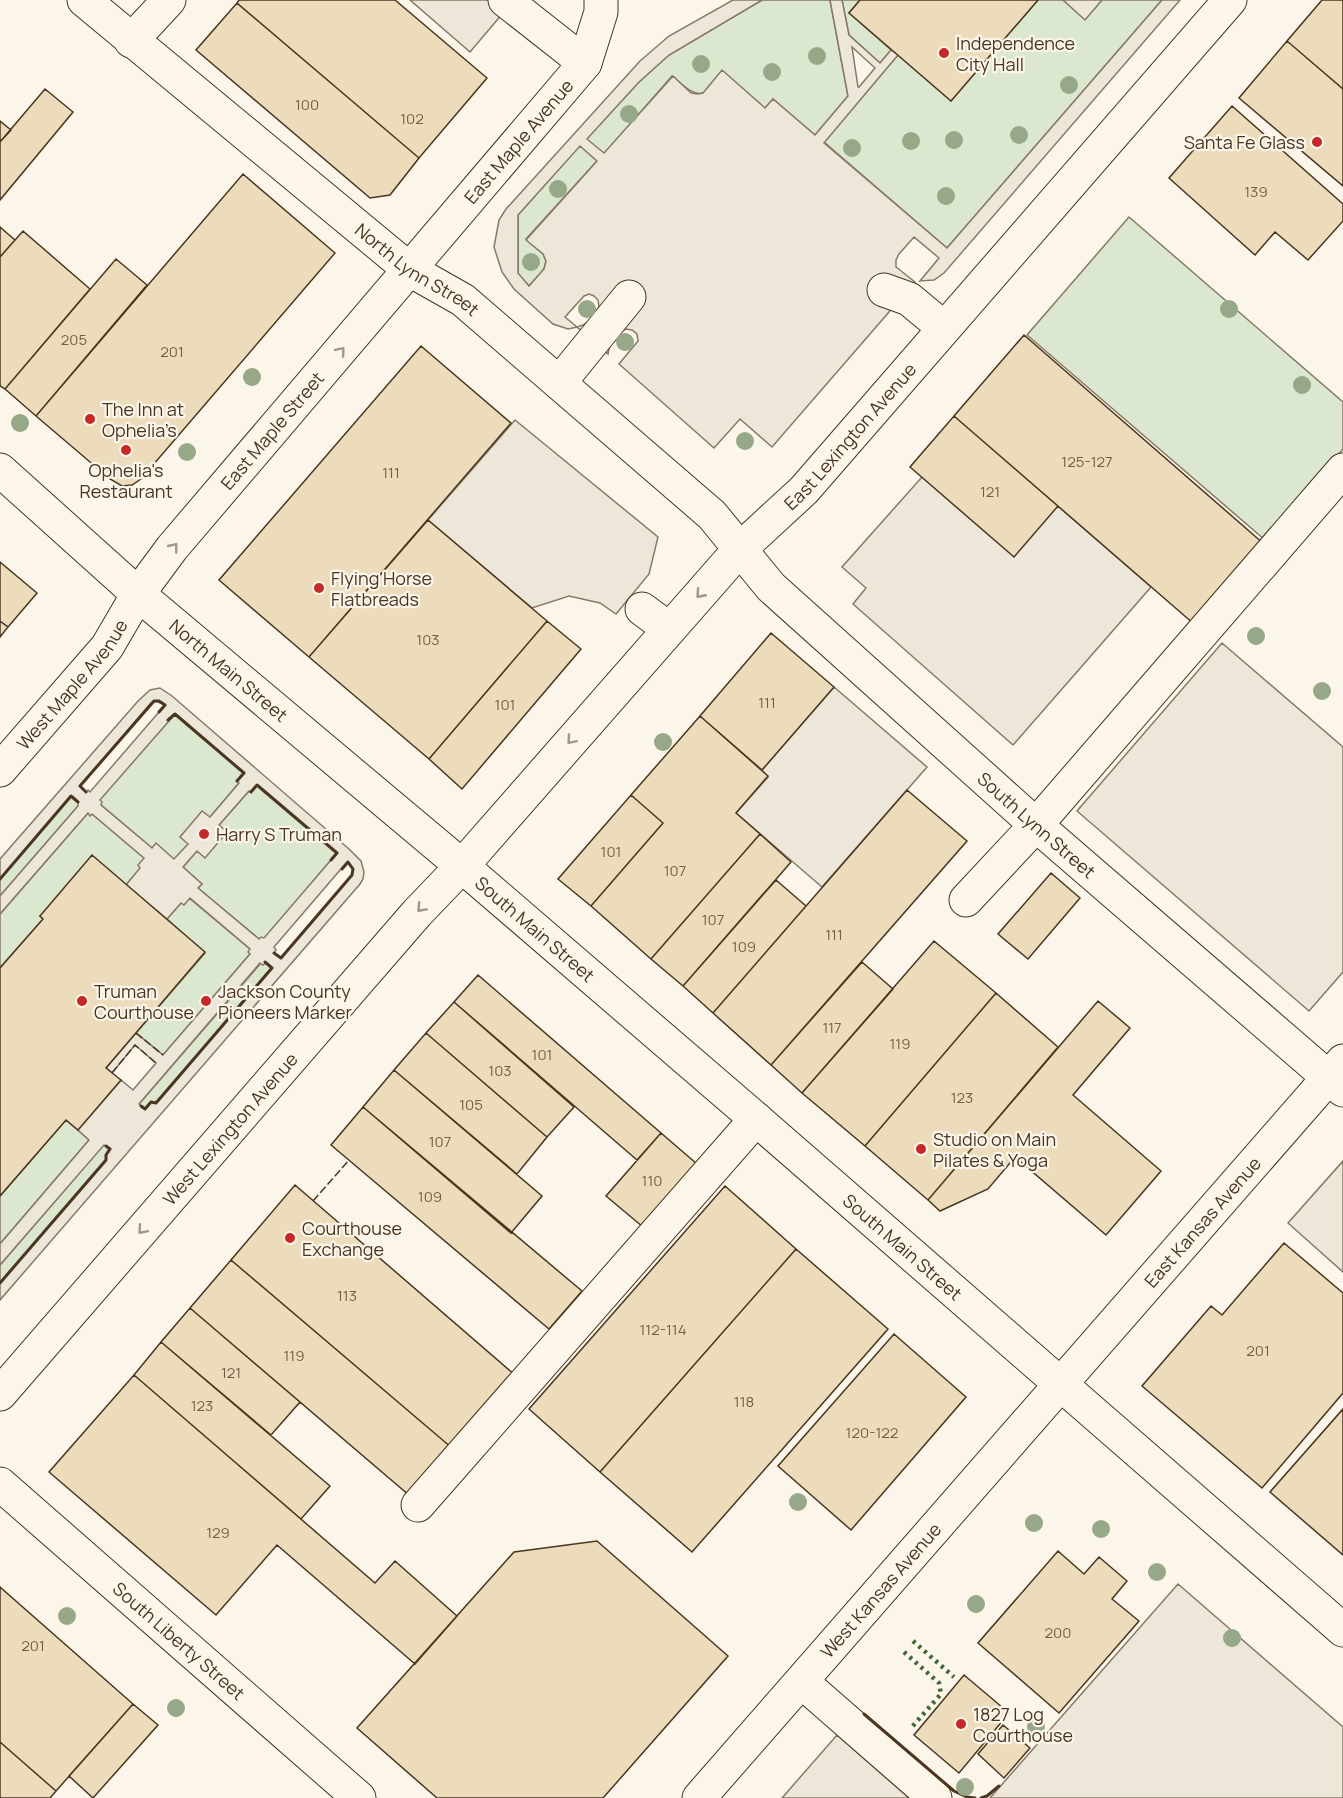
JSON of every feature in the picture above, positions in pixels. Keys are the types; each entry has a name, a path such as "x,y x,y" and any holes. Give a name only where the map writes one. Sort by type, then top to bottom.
{"street":[{"name":"North Lynn Street","path":"84,0 410,270 463,300 712,515 739,550"},
{"path":"131,41 169,0"},
{"path":"505,0 585,63"},
{"name":"East Maple Avenue","path":"410,270 585,63 601,12 601,0"},
{"name":"East Lexington Avenue","path":"462,866 739,550 804,490 1230,0"},
{"name":"East Maple Street","path":"138,594 172,548 410,270"},
{"path":"884,290 909,299 944,328"},
{"path":"559,383 629,297"},
{"name":"North Main Street","path":"0,470 138,594 462,866"},
{"path":"966,900 1036,825 1343,470"},
{"name":"South Lynn Street","path":"739,550 771,587 1036,825 1338,1077"},
{"name":"West Maple Avenue","path":"0,770 107,647 138,594"},
{"path":"642,609 669,629"},
{"name":"South Main Street","path":"462,866 1343,1630"},
{"name":"West Lexington Avenue","path":"0,1394 417,913 462,866"},
{"name":"East Kansas Avenue","path":"1062,1384 1338,1077"},
{"path":"418,1505 756,1119"},
{"name":"West Kansas Avenue","path":"699,1798 1062,1384"},
{"name":"South Liberty Street","path":"0,1484 359,1798"},
{"path":"802,1682 935,1798"}],"green space":[{"path":"762,0 830,0 848,96 815,135 773,99 765,108 703,93 694,93 672,76 604,154 586,139 639,82 669,55"},
{"path":"842,0 860,0 849,13 891,50 880,63 849,35"},
{"path":"1038,0 1063,0 1085,19 1102,0 1162,0 947,248 824,142 898,55 951,101"},
{"path":"580,145 597,161 526,239 543,254 546,261 544,269 529,286 518,274 518,215"},
{"path":"1129,217 1343,402 1343,449 1265,540 1027,335"},
{"path":"175,714 244,773 239,783 210,817 181,837 189,844 174,860 156,844 152,848 100,804 99,800"},
{"path":"257,785 337,853 264,939 259,939 198,888 202,884 183,867 197,851 205,857 227,832 219,825"},
{"path":"71,796 79,805 0,896 0,879"},
{"path":"88,813 144,858 141,868 126,885 40,916 43,919 0,968 0,914"},
{"path":"189,898 250,949 250,954 163,1055 136,1033 205,953 167,919 181,903"},
{"path":"265,962 272,968 156,1103 149,1104 145,1109 139,1104 261,963"},
{"path":"66,1120 89,1140 0,1244 0,1196"},
{"path":"104,1144 110,1149 106,1160 0,1283 0,1265"}],"shaded area":[{"path":"410,0 514,0 470,52"},
{"path":"733,0 762,0 669,55 639,82 587,139 604,153 673,76 691,93 698,94 703,93 722,70 765,108 773,99 815,135 848,96 830,0 842,0 849,35 880,63 891,50 898,55 824,143 947,248 1162,0 1180,0 944,273 934,280 920,281 939,258 914,237 899,254 896,267 915,282 772,447 740,419 714,448 619,364 638,341 637,334 626,329 619,332 610,344 608,354 577,327 568,329 553,324 514,289 502,272 494,247 499,220 506,209 640,61 669,36","holes":["852,47 875,68 859,87 858,87","580,146 597,161 526,240 543,254 546,261 544,269 529,286 518,273 518,215","589,294 598,300 599,307 592,319 583,325 577,327 565,317 584,296"]},
{"path":"1063,0 1102,0 1085,20"},
{"path":"515,420 658,537 649,574 616,614 600,603 569,596 532,608 428,520"},
{"path":"922,477 1058,506 1151,587 1013,745 853,604 866,588 842,567"},
{"path":"1222,643 1343,747 1343,972 1309,1011 1077,811"},
{"path":"834,687 927,767 822,887 736,813 768,777 762,770"},
{"path":"160,688 172,696 349,849 361,861 363,879 0,1300 0,1283 106,1161 109,1149 104,1145 0,1265 0,1244 89,1140 78,1130 121,1080 133,1090 156,1063 135,1045 112,1073 106,1068 136,1033 163,1055 250,954 248,952 250,949 190,898 184,905 181,903 167,919 126,885 140,868 138,865 144,858 88,813 0,914 0,896 78,806 78,802 71,797 0,879 0,859 150,690","holes":["156,701 165,705 90,792 88,790 86,792 80,786 151,703","175,714 244,773 237,781 239,783 210,817 202,811 180,837 188,844 174,859 156,843 152,848 101,805 100,800","257,785 337,853 264,938 259,939 198,888 202,884 183,867 197,851 205,858 227,832 219,825 249,791 251,792","347,862 353,869 352,875 281,958 274,953 276,950 274,947","260,963 263,965 266,963 271,968 156,1103 151,1102 145,1109 139,1104"]},
{"path":"1343,1161 1343,1272 1288,1223"},
{"path":"1178,1584 1343,1727 1343,1798 990,1798"},
{"path":"837,1735 909,1798 782,1798"}],"building":[{"path":"239,0 395,0 487,78 419,158 237,3"},
{"name":"Independence City Hall","path":"860,0 1038,0 951,101 849,13"},
{"path":"1322,0 1343,0 1343,89 1287,41"},
{"path":"237,3 419,158 390,195 370,198 196,50"},
{"name":"Santa Fe Glass","path":"1287,41 1343,89 1343,186 1239,98"},
{"path":"45,89 73,112 0,200 0,142"},
{"path":"1232,106 1343,204 1343,221 1308,260 1275,232 1255,255 1169,178"},
{"path":"0,121 11,130 0,142"},
{"path":"243,174 335,253 141,479 132,485 122,486 110,479 36,416"},
{"path":"0,227 15,240 0,257"},
{"path":"23,231 90,289 5,389 0,386 0,257"},
{"path":"116,259 147,285 36,416 5,389"},
{"path":"1024,335 1264,544 1194,624 954,416"},
{"path":"421,346 511,423 309,657 219,580"},
{"path":"954,416 1058,506 1014,557 910,467"},
{"path":"428,520 547,621 429,759 309,657"},
{"path":"0,562 37,593 8,627 0,621"},
{"path":"0,621 8,627 0,637"},
{"path":"547,621 581,649 462,789 429,759"},
{"path":"771,633 834,687 762,770 700,716"},
{"path":"700,716 768,776 736,813 760,834 651,959 591,906 663,823 631,795"},
{"path":"907,790 967,841 771,1065 713,1013"},
{"path":"631,795 663,823 591,906 558,879"},
{"path":"760,834 791,862 683,986 651,959"},
{"name":"Truman Courthouse","path":"92,855 205,952 106,1068 121,1080 78,1130 66,1120 0,1196 0,968 43,919 40,916"},
{"path":"1051,873 1080,898 1028,959 998,934"},
{"path":"776,880 806,906 713,1013 683,986"},
{"path":"934,941 996,993 865,1146 802,1093"},
{"path":"862,962 893,989 802,1093 771,1065"},
{"path":"478,975 661,1133 637,1160 454,1002"},
{"path":"996,993 1058,1047 928,1200 865,1146"},
{"path":"1098,1001 1130,1028 1073,1095 1161,1171 1106,1235 1015,1157 988,1189 940,1211 928,1200"},
{"path":"454,1002 574,1107 547,1137 426,1033"},
{"path":"426,1033 547,1137 517,1174 394,1070"},
{"path":"394,1070 542,1196 511,1233 363,1107"},
{"path":"363,1107 582,1291 549,1329 331,1145"},
{"path":"661,1133 697,1164 643,1227 606,1196"},
{"path":"295,1185 515,1375 452,1448 231,1260"},
{"path":"725,1186 796,1249 600,1472 529,1409"},
{"path":"1284,1243 1343,1293 1343,1393 1262,1488 1142,1386 1211,1306 1222,1315"},
{"path":"796,1249 888,1329 692,1552 600,1472"},
{"path":"231,1260 452,1448 410,1496 190,1308"},
{"path":"190,1308 300,1402 271,1435 161,1342"},
{"path":"894,1334 966,1397 851,1530 778,1466"},
{"path":"161,1342 330,1486 301,1519 134,1375"},
{"path":"134,1375 375,1583 395,1561 457,1616 415,1664 277,1545 216,1615 49,1472"},
{"path":"1343,1409 1343,1555 1270,1492"},
{"path":"597,1541 728,1656 603,1798 437,1798 357,1728 514,1552"},
{"path":"1058,1551 1084,1574 1099,1557 1127,1581 1112,1599 1139,1621 1059,1713 978,1643"},
{"path":"0,1587 133,1704 56,1791 0,1742"},
{"name":"1827 Log Courthouse","path":"964,1675 1009,1713 959,1773 914,1735"},
{"path":"133,1704 158,1725 93,1798 69,1776"},
{"path":"1003,1725 1030,1748 1004,1778 978,1754"},
{"path":"0,1742 56,1791 50,1798 0,1798"}],"hedge":[{"path":"913,1641 954,1677"},
{"path":"904,1652 939,1683 941,1694 911,1728"}],"fence":[{"path":"136,1033 163,1055"},
{"path":"112,1073 135,1045 156,1063"},
{"path":"313,1201 349,1160"}],"wall":[{"path":"86,792 80,786 154,701 165,705 159,712"},
{"path":"168,720 175,714 244,773 237,781"},
{"path":"251,792 257,785 337,853 331,860"},
{"path":"0,879 71,796 78,802"},
{"path":"274,953 281,958 352,875 353,869 348,862 342,869"},
{"path":"141,1106 145,1109 151,1102 156,1103 272,968 265,962"},
{"path":"0,1283 106,1160 110,1149 106,1146"},
{"path":"864,1714 954,1791 975,1798"},
{"path":"981,1798 999,1786"}],"place":[{"name":"Independence City Hall","path":"944,53"},
{"name":"Santa Fe Glass","path":"1317,142"},
{"name":"The Inn at Ophelia’s","path":"90,419"},
{"name":"Ophelia's Restaurant","path":"126,450"},
{"name":"Flying Horse Flatbreads","path":"319,588"},
{"name":"Harry S Truman","path":"204,834"},
{"name":"Truman Courthouse","path":"82,1001"},
{"name":"Jackson County Pioneers Marker","path":"206,1001"},
{"name":"Studio on Main Pilates & Yoga","path":"921,1149"},
{"name":"Courthouse Exchange","path":"290,1238"},
{"name":"1827 Log Courthouse","path":"961,1724"}]}
